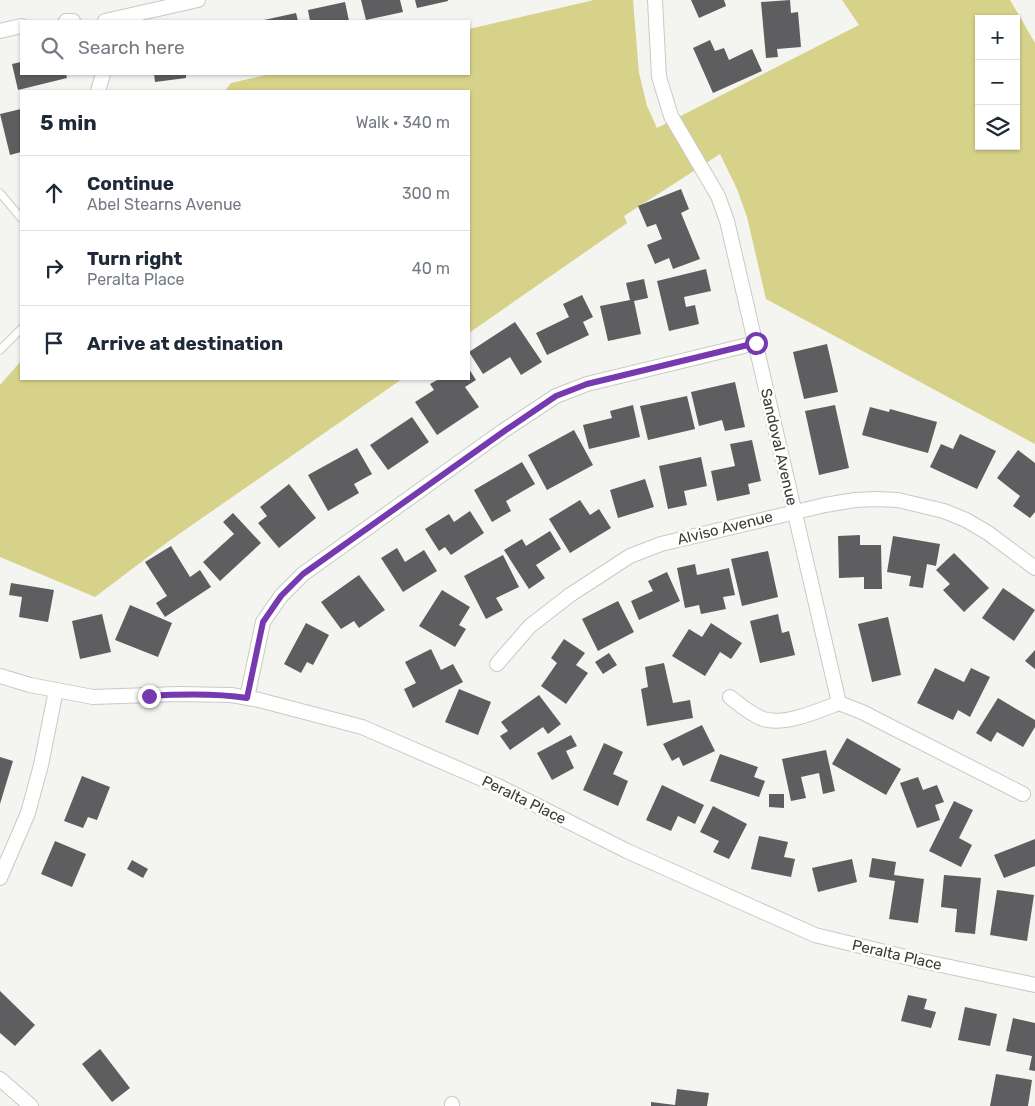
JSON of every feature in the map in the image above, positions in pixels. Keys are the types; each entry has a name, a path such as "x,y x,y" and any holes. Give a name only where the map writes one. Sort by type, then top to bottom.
{"street":[{"path":"109,20 198,0"},
{"name":"Sandoval Avenue","path":"654,0 659,77 671,116 718,196 728,221 839,703"},
{"path":"0,31 20,26"},
{"path":"98,90 102,75"},
{"path":"247,698 263,622 303,574 503,432 556,396 587,384 756,343"},
{"name":"Alviso Avenue","path":"497,664 530,626 570,595 630,556 661,544 794,512 855,500 898,500 944,511 966,520 988,533 1035,568"},
{"name":"Peralta Place","path":"0,676 14,681 74,694 110,697 178,694 231,695 362,727 498,786 627,851 815,935 922,962 1035,985"},
{"path":"0,878 28,813 41,765 56,690"},
{"path":"730,697 752,713 764,719 777,721 809,714 839,703 862,712 1023,794"},
{"path":"0,1079 31,1106"}],"lane":[{"path":"0,193 20,217"},
{"path":"0,350 20,330"}],"shaded area":[{"path":"594,0 633,0 639,73 647,106 657,128 859,25 842,0 1010,0 1019,15 975,15 975,150 1020,150 1020,17 1035,43 1035,444 766,299 747,217 737,189 720,154 624,216 627,223 470,332 470,90 226,90 231,83 266,75 470,75 470,29"},
{"path":"20,362 20,380 401,380 169,541 95,597 0,557 0,385"}],"building":[{"path":"361,0 400,0 403,12 366,20"},
{"path":"415,0 448,0 448,1 417,8"},
{"path":"691,0 724,0 726,6 699,18"},
{"path":"790,0 791,13 798,12 801,47 777,49 778,57 766,58 761,2"},
{"path":"345,2 349,20 310,20 308,10"},
{"path":"296,13 298,20 264,20"},
{"path":"710,40 715,51 724,48 729,60 752,49 762,71 713,93 693,48"},
{"path":"20,62 20,75 66,75 67,78 18,90 12,64"},
{"path":"154,75 186,75 186,78 155,82"},
{"path":"20,109 20,152 10,155 0,114"},
{"path":"681,189 689,209 681,213 700,259 673,269 669,258 655,264 647,245 662,239 656,224 647,227 638,206"},
{"path":"706,269 711,291 684,297 686,307 695,305 699,324 669,331 657,281"},
{"path":"644,279 648,298 634,301 641,334 608,341 600,306 630,300 626,283"},
{"path":"582,295 593,317 583,322 589,335 547,355 536,333 569,317 563,304"},
{"path":"515,322 542,362 521,375 510,357 483,374 470,351"},
{"path":"827,344 838,392 804,399 793,352"},
{"path":"470,371 476,380 465,387 479,407 437,435 415,402 434,390 430,384 437,380 470,380"},
{"path":"735,382 745,427 725,431 722,420 699,426 691,392"},
{"path":"687,396 695,429 648,440 640,406"},
{"path":"633,405 640,437 589,449 583,425 612,418 610,411"},
{"path":"835,405 849,468 819,475 805,411"},
{"path":"870,407 889,412 890,409 937,422 928,453 862,435"},
{"path":"412,417 429,442 388,470 370,445"},
{"path":"574,430 593,465 547,490 528,455"},
{"path":"960,434 996,451 977,489 930,467 941,444 953,449"},
{"path":"752,440 761,481 748,484 750,494 717,501 711,471 735,466 730,444"},
{"path":"357,448 372,474 354,484 359,493 328,511 308,475"},
{"path":"1018,450 1035,463 1035,512 1030,518 1013,506 1020,496 997,478"},
{"path":"701,457 707,486 684,491 687,505 668,509 659,466"},
{"path":"522,462 535,484 506,501 511,511 492,522 474,490"},
{"path":"645,479 654,507 618,518 610,490"},
{"path":"289,484 316,518 279,548 258,523 267,516 260,507"},
{"path":"580,500 590,515 599,509 611,528 570,553 549,519"},
{"path":"470,511 484,533 451,555 445,547 439,551 425,529 449,514 454,522"},
{"path":"233,513 261,543 220,581 203,562 234,534 223,522"},
{"path":"550,531 561,549 536,565 545,578 529,589 504,550 522,539 526,546"},
{"path":"860,535 860,545 881,545 882,589 864,589 864,577 839,578 838,536"},
{"path":"893,536 940,544 936,566 927,564 923,588 909,586 911,576 887,572"},
{"path":"171,546 190,577 200,570 211,587 165,617 156,603 167,596 145,562"},
{"path":"397,548 405,562 424,550 437,571 403,592 381,558"},
{"path":"768,551 778,597 742,606 731,559"},
{"path":"954,553 989,588 964,612 943,590 950,584 936,570"},
{"path":"503,555 519,587 496,598 503,610 486,619 464,576"},
{"path":"695,564 697,575 729,568 735,595 723,597 726,609 701,614 699,605 685,608 677,568"},
{"path":"667,572 680,601 639,620 631,601 653,591 648,581"},
{"path":"359,575 385,610 359,628 354,621 341,629 321,602"},
{"path":"11,583 54,590 48,622 19,617 22,597 9,595"},
{"path":"1003,588 1035,610 1014,641 982,618"},
{"path":"442,590 470,607 459,625 466,629 455,647 419,626"},
{"path":"618,601 634,632 598,651 582,619"},
{"path":"130,605 172,623 158,657 115,640"},
{"path":"102,614 111,652 80,659 72,621"},
{"path":"778,614 782,633 789,631 795,655 760,663 750,621"},
{"path":"888,617 901,675 872,682 858,624"},
{"path":"306,623 329,635 313,665 307,662 301,673 284,664"},
{"path":"711,623 742,643 731,659 720,652 705,676 672,656 689,629 702,637"},
{"path":"564,639 585,653 576,665 588,673 566,704 541,686 557,663 551,658"},
{"path":"431,649 441,670 453,664 463,682 413,708 404,689 416,683 405,662"},
{"path":"1035,650 1035,669 1025,661"},
{"path":"609,653 617,665 603,674 595,662"},
{"path":"664,663 673,703 690,700 693,718 647,726 641,689 648,687 645,667"},
{"path":"935,668 964,682 971,668 990,677 970,717 958,710 953,720 917,703"},
{"path":"459,689 491,702 478,735 445,722"},
{"path":"539,695 561,724 548,734 543,727 510,750 500,736 508,731 501,722"},
{"path":"998,698 1035,720 1035,727 1023,747 997,732 991,742 976,733"},
{"path":"702,725 715,751 683,766 679,757 672,761 663,744"},
{"path":"571,735 577,746 566,751 574,768 552,780 537,753"},
{"path":"847,738 901,769 886,795 832,764"},
{"path":"604,743 623,752 613,774 628,781 618,806 583,790"},
{"path":"826,750 835,791 823,794 819,773 801,777 806,798 791,801 782,759"},
{"path":"720,754 758,767 754,777 765,781 759,797 710,781"},
{"path":"0,757 13,761 0,804"},
{"path":"82,776 110,787 97,820 88,817 83,828 64,821"},
{"path":"918,777 923,790 937,785 944,802 935,805 940,820 917,828 900,783"},
{"path":"662,785 704,805 695,824 678,816 671,831 646,820"},
{"path":"769,794 784,794 784,808 769,807"},
{"path":"954,801 973,810 959,838 972,845 961,867 929,851"},
{"path":"713,806 747,824 729,859 713,852 719,841 700,832"},
{"path":"759,836 788,842 784,857 795,859 791,877 751,869"},
{"path":"1035,839 1035,866 1004,878 994,855"},
{"path":"55,841 86,854 72,887 41,874"},
{"path":"872,858 896,862 894,875 924,879 918,923 889,919 895,881 869,877"},
{"path":"852,859 857,882 818,892 812,868"},
{"path":"132,860 148,869 143,878 127,869"},
{"path":"944,875 981,878 975,934 955,932 957,909 941,907"},
{"path":"997,890 1034,895 1027,941 990,935"},
{"path":"0,991 35,1025 15,1046 0,1033"},
{"path":"908,995 927,999 924,1009 936,1012 931,1028 901,1021"},
{"path":"965,1007 997,1014 990,1046 958,1040"},
{"path":"1013,1018 1035,1023 1035,1071 1029,1070 1032,1056 1006,1051"},
{"path":"100,1049 130,1088 112,1102 82,1064"},
{"path":"996,1074 1032,1080 1028,1106 990,1106"},
{"path":"677,1089 709,1093 707,1106 651,1106 651,1102 675,1105"}],"route":[{"path":"149,696 178,694 231,695 247,698 263,622 281,596 303,574 556,396 587,384 756,343"}]}
